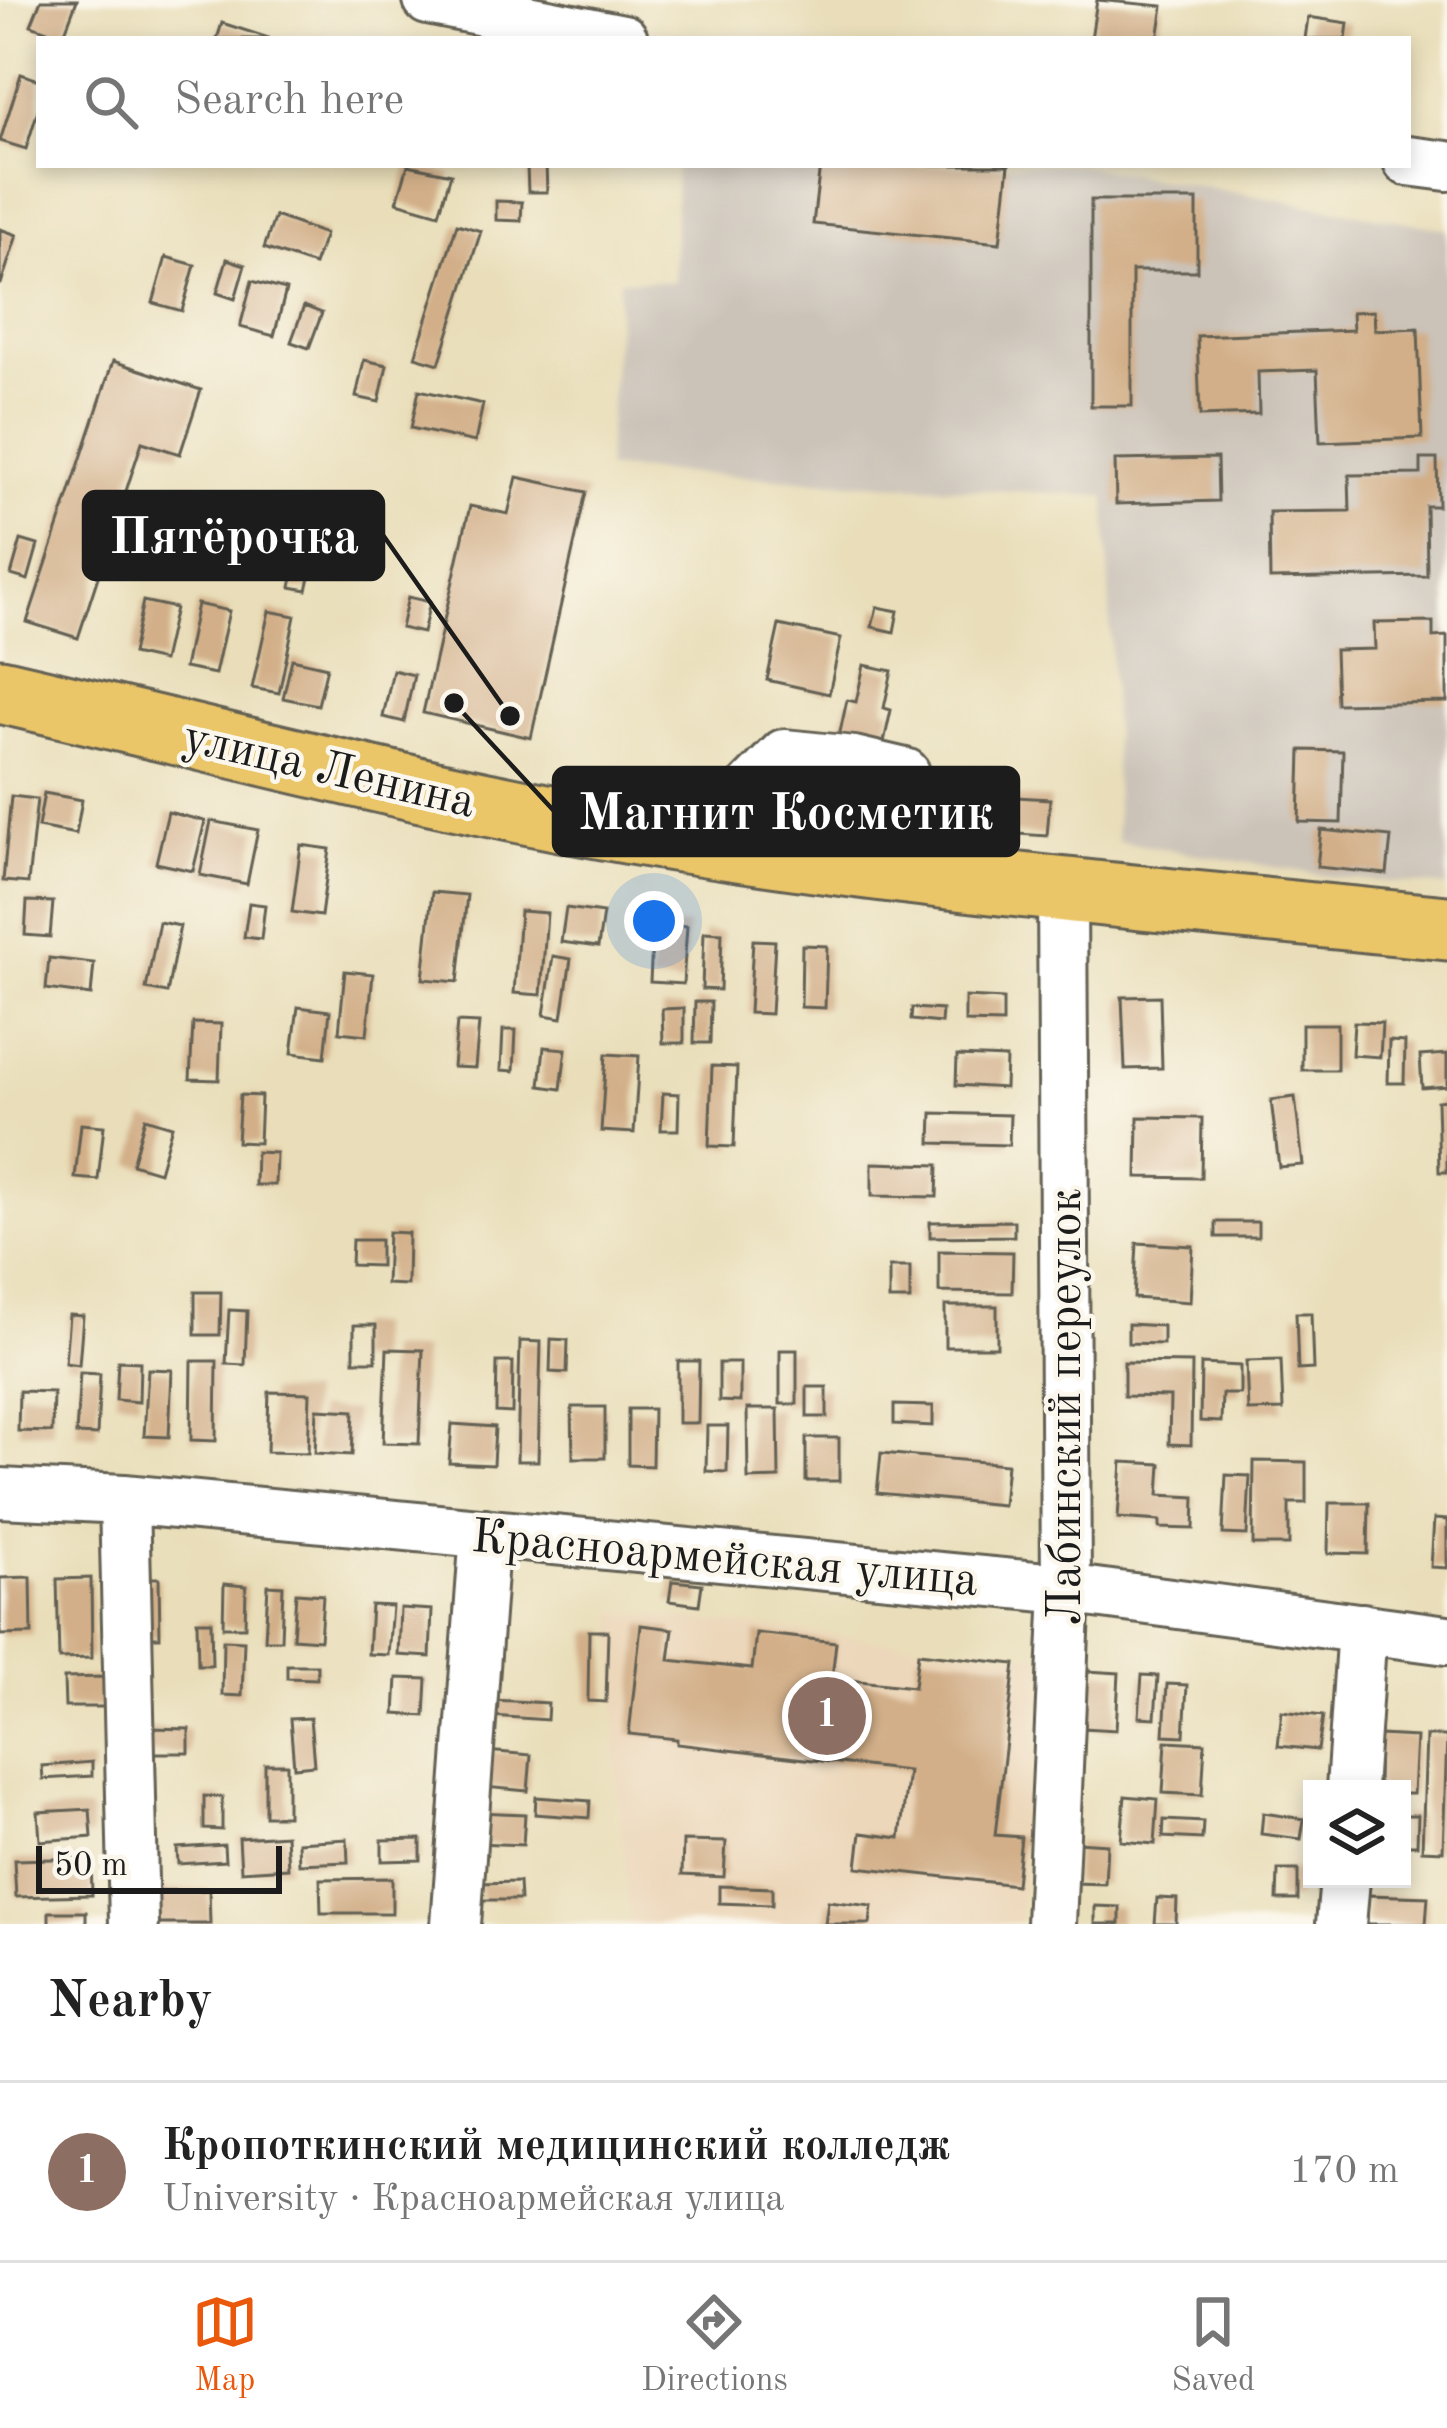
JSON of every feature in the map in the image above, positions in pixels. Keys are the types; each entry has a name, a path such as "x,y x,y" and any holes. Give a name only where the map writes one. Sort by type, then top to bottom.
{"main road":[{"name":"улица Ленина","path":"0,691 521,811 696,843 921,875 1447,928"}],"street":[{"path":"428,0 608,36"},
{"path":"1411,161 1447,166"},
{"path":"696,843 784,754 854,761 905,772 921,875"},
{"name":"Лабинский переулок","path":"1051,1924 1066,1589 1062,890"},
{"name":"Красноармейская улица","path":"0,1493 124,1499 1066,1589 1447,1640"},
{"path":"124,1499 134,1924"},
{"path":"457,1924 485,1533"},
{"path":"1352,1780 1362,1628"},
{"path":"1341,1924 1344,1888"}],"shaded area":[{"path":"676,168 1092,168 1447,229 1447,887 1333,877 1117,841 1106,496 606,469 620,280 674,282"},
{"path":"614,1612 1044,1657 1018,1924 630,1924 616,1776"}],"building":[{"path":"41,0 77,0 63,36 31,25"},
{"path":"1097,0 1163,6 1158,36 1091,36"},
{"path":"1308,17 1348,23 1346,36 1305,36"},
{"path":"222,23 263,36 218,36"},
{"path":"21,74 36,79 36,117 26,149 0,141"},
{"path":"407,168 451,174 439,214 397,202"},
{"path":"527,168 546,168 547,192 528,192"},
{"path":"820,168 1009,168 1000,243 813,224"},
{"path":"1091,200 1197,200 1197,271 1132,271 1132,406 1091,406"},
{"path":"496,201 522,202 521,221 496,220"},
{"path":"275,216 325,234 314,265 264,248"},
{"path":"457,224 481,231 439,364 415,357"},
{"path":"0,229 17,235 1,284 0,284"},
{"path":"166,257 195,265 182,311 153,303"},
{"path":"227,259 245,265 235,299 217,293"},
{"path":"252,281 286,290 274,336 240,327"},
{"path":"304,306 322,313 309,348 291,342"},
{"path":"1374,311 1375,330 1418,328 1422,438 1320,442 1317,370 1258,372 1259,414 1200,416 1197,336 1353,330 1352,312"},
{"path":"364,360 387,365 379,402 356,397"},
{"path":"113,361 201,390 180,454 142,442 78,638 27,622"},
{"path":"419,390 483,404 475,442 411,428"},
{"path":"1217,458 1218,501 1116,504 1115,460"},
{"path":"1421,459 1437,459 1438,506 1426,506 1427,576 1270,579 1269,512 1350,511 1349,475 1421,474"},
{"path":"517,477 586,492 531,738 423,713 470,506 508,514"},
{"path":"21,540 38,545 28,580 11,575"},
{"path":"299,552 315,556 307,590 291,587"},
{"path":"408,597 430,602 423,633 401,628"},
{"path":"143,601 175,608 163,661 132,654"},
{"path":"197,604 229,611 215,674 184,668"},
{"path":"877,607 898,611 894,632 872,627"},
{"path":"269,611 295,616 279,693 252,688"},
{"path":"1433,622 1433,637 1447,636 1447,702 1337,704 1335,650 1375,649 1374,623"},
{"path":"779,625 841,638 829,694 767,680"},
{"path":"292,659 327,667 318,705 283,698"},
{"path":"864,665 892,671 884,708 891,710 869,811 825,801 847,700 856,702"},
{"path":"393,670 414,675 404,722 383,717"},
{"path":"1301,750 1343,751 1341,823 1299,822"},
{"path":"44,793 82,800 76,834 38,827"},
{"path":"950,793 1050,799 1047,836 948,829"},
{"path":"11,796 37,799 28,883 3,881"},
{"path":"168,812 205,821 193,871 156,863"},
{"path":"211,821 258,830 247,884 200,875"},
{"path":"1321,830 1391,837 1387,874 1317,867"},
{"path":"301,845 330,849 321,916 292,912"},
{"path":"432,892 467,895 458,982 423,979"},
{"path":"27,901 53,902 50,937 25,935"},
{"path":"249,903 265,905 261,939 244,937"},
{"path":"566,908 603,913 598,947 561,942"},
{"path":"520,911 547,913 541,995 514,993"},
{"path":"159,922 180,926 167,993 146,989"},
{"path":"653,924 687,926 683,984 650,982"},
{"path":"704,932 722,933 720,990 702,989"},
{"path":"753,940 775,941 771,1014 749,1013"},
{"path":"802,945 827,946 825,1008 801,1007"},
{"path":"553,956 571,959 562,1018 544,1015"},
{"path":"49,958 94,963 91,995 46,989"},
{"path":"345,971 373,974 367,1035 339,1032"},
{"path":"1160,996 1162,1068 1125,1069 1122,997"},
{"path":"965,997 1003,999 1003,1023 965,1022"},
{"path":"695,1002 711,1002 710,1043 694,1043"},
{"path":"298,1007 330,1011 325,1057 292,1053"},
{"path":"684,1008 684,1043 663,1043 662,1009"},
{"path":"912,1008 942,1010 941,1023 911,1020"},
{"path":"457,1022 479,1023 475,1068 453,1067"},
{"path":"1354,1022 1382,1023 1380,1057 1352,1055"},
{"path":"193,1023 221,1024 219,1080 190,1079"},
{"path":"1302,1024 1337,1024 1337,1070 1302,1070"},
{"path":"503,1030 516,1030 514,1071 501,1070"},
{"path":"1389,1041 1405,1042 1404,1083 1388,1083"},
{"path":"544,1047 566,1049 561,1089 540,1086"},
{"path":"606,1054 639,1056 634,1133 601,1131"},
{"path":"1447,1054 1447,1086 1422,1088 1420,1056"},
{"path":"957,1056 1006,1058 1005,1088 956,1085"},
{"path":"712,1066 737,1067 734,1147 709,1146"},
{"path":"663,1093 679,1094 678,1130 661,1130"},
{"path":"240,1095 261,1096 259,1143 237,1142"},
{"path":"1295,1097 1303,1165 1279,1167 1271,1100"},
{"path":"1447,1100 1447,1172 1439,1172 1437,1101"},
{"path":"932,1113 1010,1115 1009,1145 931,1143"},
{"path":"1138,1117 1202,1118 1201,1178 1137,1177"},
{"path":"145,1118 172,1126 159,1172 132,1164"},
{"path":"81,1124 104,1126 98,1180 75,1178"},
{"path":"256,1152 276,1153 275,1185 255,1185"},
{"path":"872,1163 938,1165 937,1197 872,1196"},
{"path":"1014,1221 1014,1236 930,1237 930,1222"},
{"path":"1216,1222 1258,1222 1258,1237 1216,1237"},
{"path":"388,1232 408,1233 407,1285 386,1284"},
{"path":"352,1240 380,1240 380,1266 351,1265"},
{"path":"1137,1243 1193,1246 1190,1302 1134,1298"},
{"path":"939,1251 1013,1252 1012,1293 939,1292"},
{"path":"889,1267 910,1267 910,1300 889,1300"},
{"path":"195,1292 221,1292 220,1335 195,1335"},
{"path":"945,1306 997,1306 997,1347 945,1347"},
{"path":"229,1310 247,1311 245,1365 226,1364"},
{"path":"1296,1313 1311,1313 1313,1369 1298,1370"},
{"path":"69,1315 83,1316 79,1365 65,1363"},
{"path":"1128,1324 1163,1326 1163,1344 1128,1343"},
{"path":"354,1325 376,1325 376,1361 354,1361"},
{"path":"551,1339 568,1340 567,1373 550,1372"},
{"path":"520,1341 541,1342 538,1461 517,1461"},
{"path":"387,1349 423,1350 419,1444 383,1443"},
{"path":"780,1350 797,1350 797,1404 780,1404"},
{"path":"1281,1360 1283,1410 1248,1411 1246,1361"},
{"path":"118,1361 140,1362 139,1402 116,1400"},
{"path":"192,1361 217,1361 216,1441 191,1440"},
{"path":"678,1361 699,1361 698,1423 678,1423"},
{"path":"497,1362 513,1362 512,1413 496,1412"},
{"path":"1124,1362 1192,1363 1191,1445 1169,1444 1170,1397 1124,1396"},
{"path":"719,1363 740,1363 740,1402 719,1401"},
{"path":"1201,1364 1240,1366 1240,1394 1222,1394 1221,1422 1200,1421"},
{"path":"148,1369 172,1370 169,1437 144,1436"},
{"path":"80,1373 100,1374 97,1435 76,1434"},
{"path":"807,1387 827,1387 827,1417 807,1417"},
{"path":"19,1391 53,1392 52,1432 18,1431"},
{"path":"269,1392 310,1393 308,1453 267,1452"},
{"path":"894,1405 933,1406 933,1426 894,1424"},
{"path":"572,1407 605,1407 605,1458 573,1458"},
{"path":"317,1409 354,1411 352,1455 315,1453"},
{"path":"628,1409 653,1409 652,1466 628,1465"},
{"path":"747,1409 778,1409 779,1478 748,1479"},
{"path":"452,1424 495,1427 493,1465 449,1463"},
{"path":"707,1426 728,1426 727,1472 706,1471"},
{"path":"806,1438 839,1438 839,1481 806,1481"},
{"path":"881,1453 1007,1464 1003,1505 877,1493"},
{"path":"1254,1461 1306,1462 1306,1503 1289,1503 1289,1545 1253,1545"},
{"path":"1122,1462 1161,1464 1159,1495 1195,1497 1194,1529 1160,1528 1160,1521 1118,1518"},
{"path":"1226,1475 1250,1476 1247,1535 1223,1534"},
{"path":"1329,1503 1369,1503 1368,1554 1328,1553"},
{"path":"1434,1519 1447,1520 1447,1568 1431,1567"},
{"path":"31,1577 32,1634 0,1635 0,1578"},
{"path":"91,1578 92,1658 59,1659 57,1579"},
{"path":"140,1578 159,1578 160,1637 141,1637"},
{"path":"672,1581 702,1584 699,1605 669,1601"},
{"path":"224,1584 246,1586 245,1627 223,1627"},
{"path":"268,1585 283,1586 281,1640 265,1640"},
{"path":"296,1593 323,1595 320,1640 293,1638"},
{"path":"371,1605 392,1606 388,1655 368,1654"},
{"path":"400,1608 432,1610 430,1657 398,1655"},
{"path":"197,1621 211,1621 212,1665 198,1665"},
{"path":"641,1625 673,1629 669,1660 752,1669 756,1633 836,1642 832,1678 914,1687 918,1653 1015,1664 995,1835 1021,1837 1016,1885 857,1867 861,1833 900,1838 908,1771 677,1744 677,1739 629,1734"},
{"path":"589,1631 608,1631 606,1702 588,1701"},
{"path":"223,1640 244,1641 242,1696 222,1695"},
{"path":"287,1665 317,1665 317,1679 287,1678"},
{"path":"1087,1671 1119,1673 1116,1730 1083,1728"},
{"path":"1142,1675 1158,1676 1155,1718 1139,1717"},
{"path":"105,1677 106,1707 65,1707 64,1678"},
{"path":"397,1678 427,1679 425,1716 395,1714"},
{"path":"1167,1684 1187,1685 1184,1736 1164,1735"},
{"path":"493,1700 548,1703 547,1720 492,1716"},
{"path":"1282,1711 1323,1716 1318,1750 1278,1746"},
{"path":"310,1718 314,1765 294,1767 290,1719"},
{"path":"149,1728 189,1729 189,1753 148,1753"},
{"path":"1379,1735 1416,1737 1413,1794 1411,1780 1378,1780"},
{"path":"1426,1736 1447,1736 1443,1851 1422,1850"},
{"path":"1166,1741 1205,1743 1202,1795 1163,1793"},
{"path":"486,1751 531,1755 528,1791 483,1787"},
{"path":"92,1762 92,1776 43,1779 42,1766"},
{"path":"265,1764 287,1764 287,1816 265,1816"},
{"path":"204,1796 222,1797 222,1830 204,1829"},
{"path":"1125,1796 1158,1799 1155,1844 1121,1841"},
{"path":"536,1797 590,1801 589,1818 535,1814"},
{"path":"90,1809 92,1837 40,1841 38,1812"},
{"path":"478,1812 525,1814 523,1845 477,1843"},
{"path":"1263,1813 1303,1819 1301,1839 1261,1834"},
{"path":"1411,1815 1418,1815 1417,1845 1411,1845"},
{"path":"1164,1820 1203,1822 1202,1839 1163,1837"},
{"path":"286,1835 288,1868 241,1871 239,1838"},
{"path":"347,1839 348,1862 299,1864 298,1842"},
{"path":"421,1839 421,1860 382,1861 382,1840"},
{"path":"683,1841 726,1842 724,1877 682,1875"},
{"path":"1076,1842 1107,1844 1105,1884 1074,1883"},
{"path":"224,1845 225,1861 178,1864 177,1848"},
{"path":"91,1858 92,1895 16,1897 14,1860"},
{"path":"1278,1870 1298,1870 1298,1900 1277,1900"},
{"path":"392,1878 392,1913 321,1913 320,1879"},
{"path":"519,1882 520,1900 480,1900 479,1883"},
{"path":"719,1886 772,1888 772,1905 719,1903"},
{"path":"209,1890 210,1924 156,1924 155,1891"},
{"path":"1368,1895 1428,1897 1426,1924 1367,1924"},
{"path":"1157,1898 1177,1899 1176,1924 1155,1924"},
{"path":"828,1901 872,1906 870,1924 825,1924"},
{"path":"1095,1906 1120,1907 1120,1924 1095,1924"},
{"path":"49,1912 86,1912 86,1924 49,1924"}],"place":[{"name":"Магнит Косметик","path":"454,703"},
{"name":"Пятёрочка","path":"510,716"},
{"name":"Кропоткинский медицинский колледж","path":"827,1716"}]}
